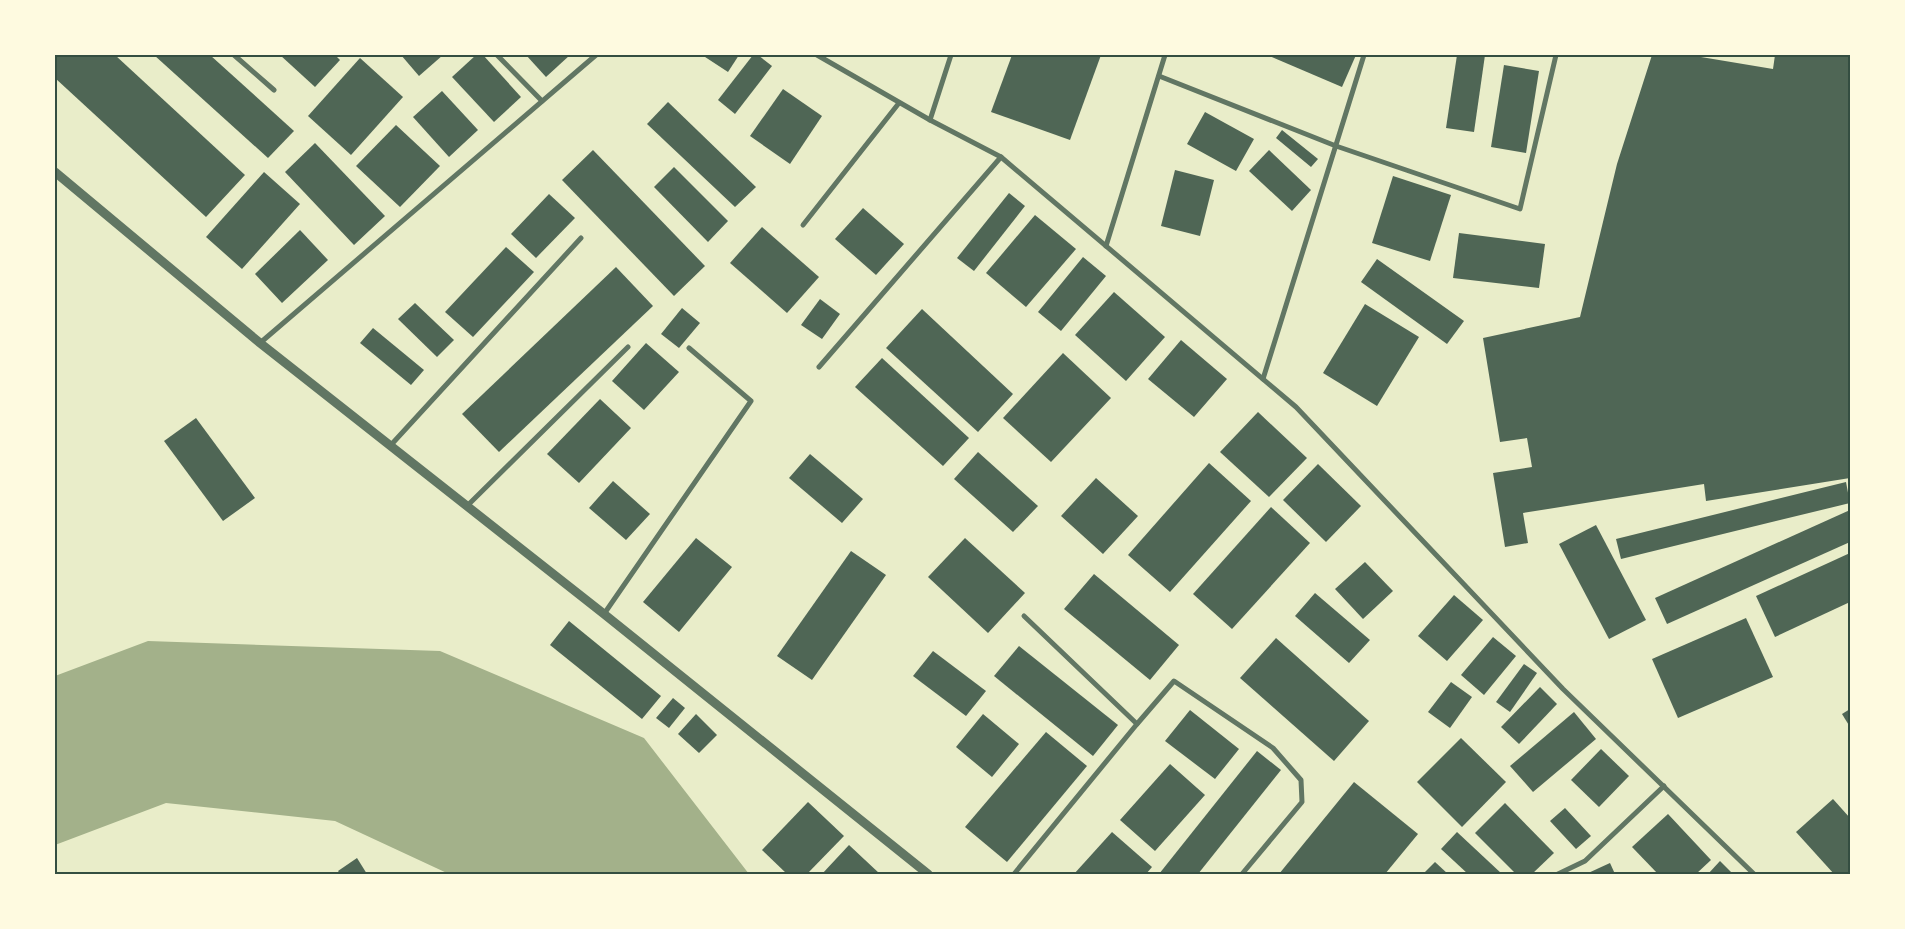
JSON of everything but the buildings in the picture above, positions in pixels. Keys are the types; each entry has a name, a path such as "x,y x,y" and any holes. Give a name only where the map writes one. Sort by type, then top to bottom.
{"street":[{"path":"234,55 274,90"},
{"path":"497,55 542,101"},
{"path":"260,344 596,55"},
{"path":"817,55 899,103 1001,157 1296,407 1563,689 1754,874"},
{"path":"930,120 951,55"},
{"path":"1106,246 1165,55"},
{"path":"1263,379 1364,55"},
{"path":"1159,76 1336,146 1520,209 1556,55"},
{"path":"803,225 899,103"},
{"path":"819,367 1001,157"},
{"path":"55,172 260,344 604,614 928,874"},
{"path":"390,446 581,238"},
{"path":"467,506 628,347"},
{"path":"604,614 751,401 689,348"},
{"path":"1024,616 1137,724"},
{"path":"1014,874 1137,724 1174,682 1273,748 1301,780 1302,802 1242,874"},
{"path":"1558,874 1585,861 1664,786"}],"shaded area":[{"path":"148,641 440,651 644,738 749,874 449,874 335,821 166,803 55,845 55,676"}]}
